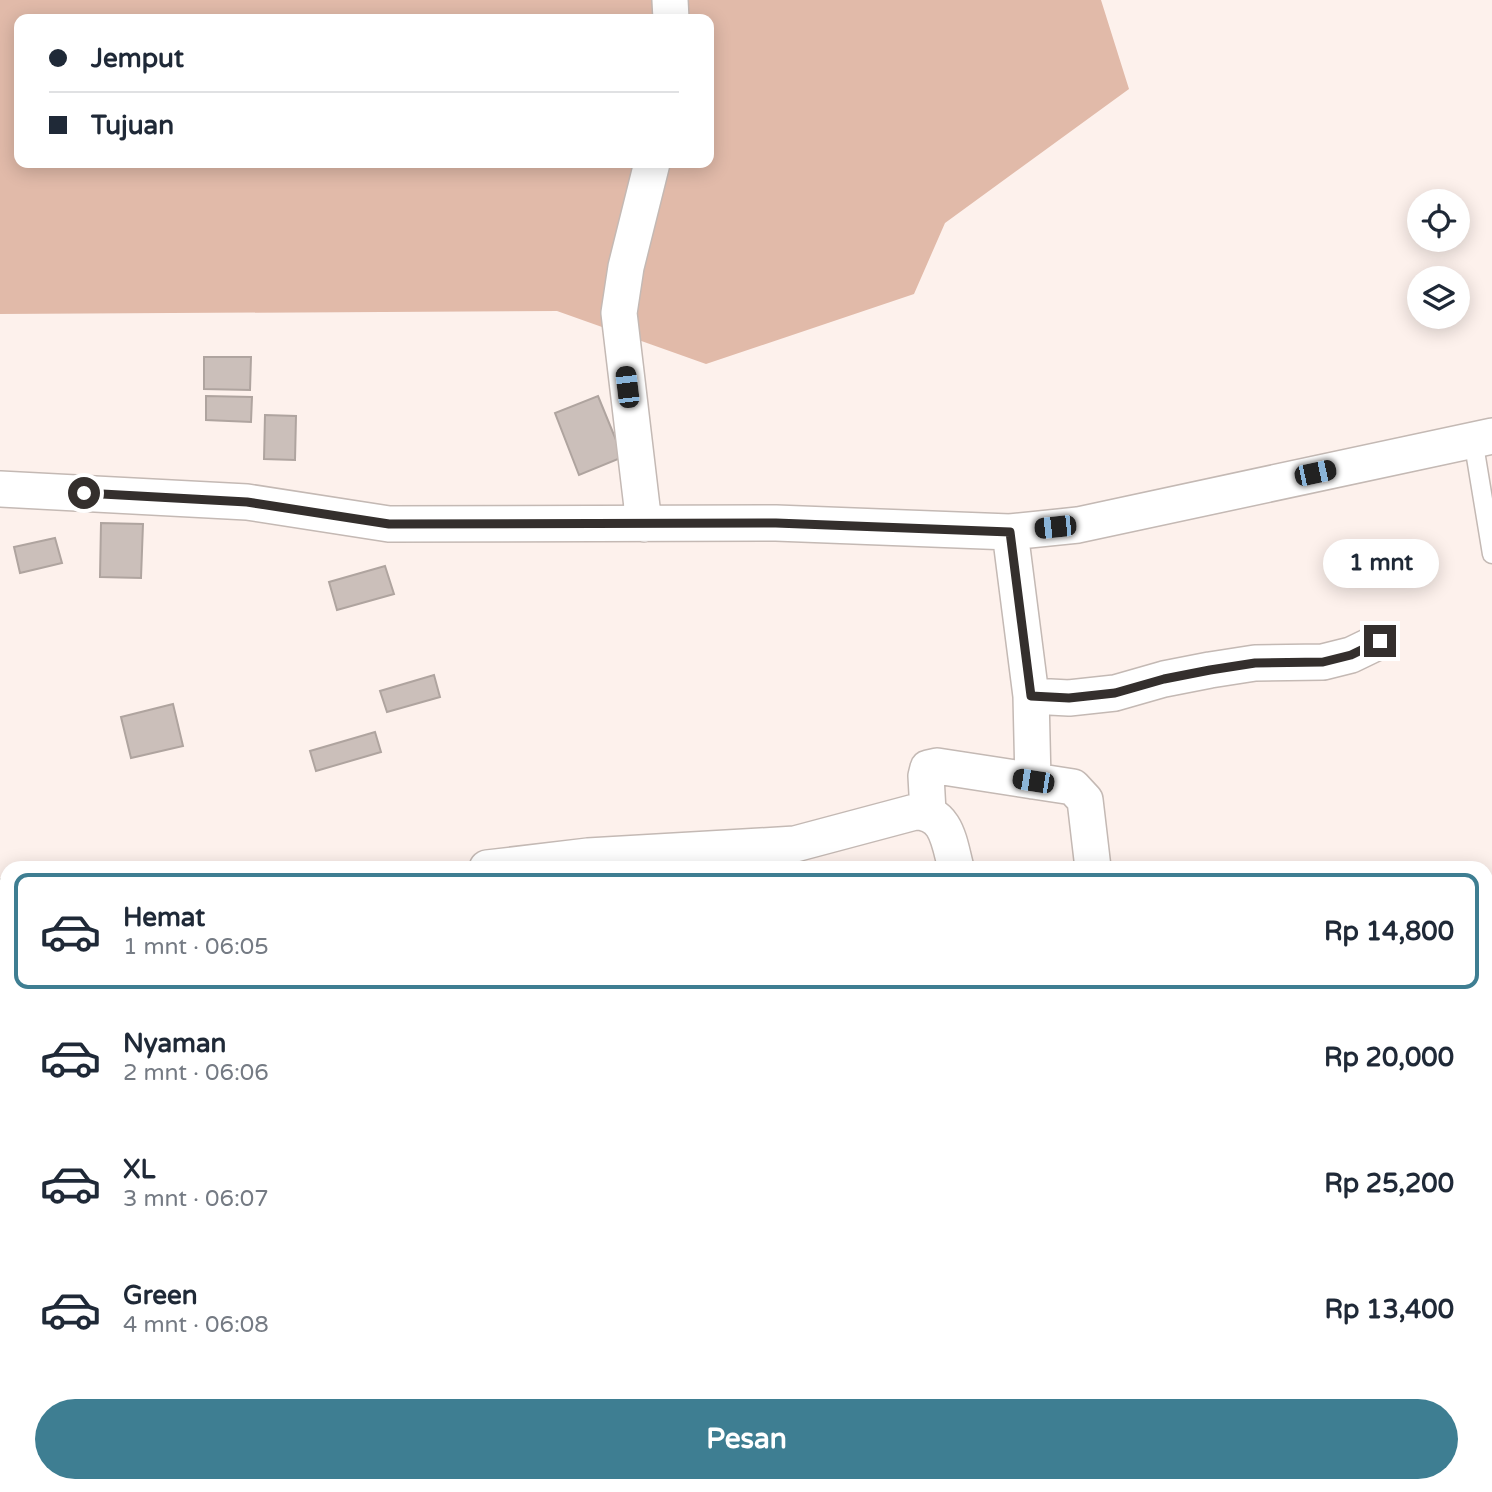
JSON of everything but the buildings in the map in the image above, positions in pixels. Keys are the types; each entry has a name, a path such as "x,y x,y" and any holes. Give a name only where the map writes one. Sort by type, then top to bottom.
{"street":[{"path":"644,524 619,313 626,267 651,168"},
{"path":"0,489 247,502 389,524 776,523 1010,532 1078,525 1482,438"},
{"path":"1010,532 1031,696 1033,781"},
{"path":"1031,696 1069,698 1103,694 1164,679 1255,663 1323,662 1351,655 1380,641"},
{"path":"928,812 926,776 928,768 937,766 1073,787 1085,800 1092,861"},
{"path":"546,861 588,856 795,844 915,812 928,812 940,821 954,861"}],"lane":[{"path":"1482,438 1492,554"}],"shaded area":[{"path":"0,0 1101,0 1129,89 945,223 914,294 706,364 557,311 0,314"}],"route":[{"path":"84,493 247,502 389,524 776,523 1010,532 1031,696 1069,698 1115,693 1164,679 1255,663 1323,662 1351,655 1380,641"}]}
